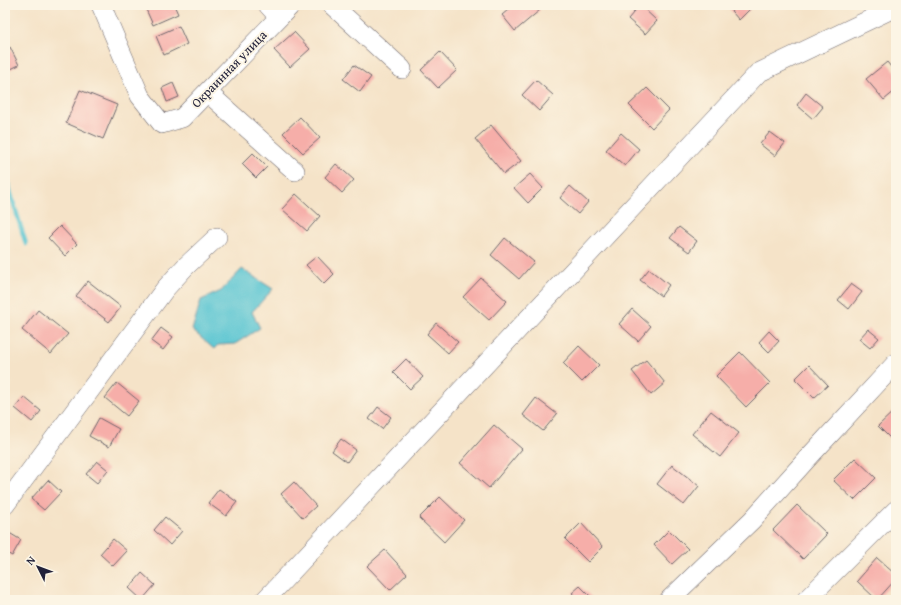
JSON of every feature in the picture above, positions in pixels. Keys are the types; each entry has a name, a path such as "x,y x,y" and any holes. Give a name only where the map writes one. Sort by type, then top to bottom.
{"street":[{"name":"Окраинная улица","path":"102,5 140,96 162,124 182,118 208,92 279,9"},
{"path":"332,5 402,69"},
{"path":"265,600 758,74 896,8"},
{"path":"208,92 295,171"},
{"path":"5,505 165,289 217,236"},
{"path":"668,600 752,520 896,363"},
{"path":"806,600 896,510"}],"water":[{"path":"242,269 273,289 252,312 260,328 235,344 218,345 214,349 192,330 201,300 221,291"}],"building":[{"path":"144,5 174,5 178,14 153,25"},
{"path":"514,5 536,5 540,10 515,31 502,15"},
{"path":"640,5 657,21 645,34 628,19"},
{"path":"726,5 747,5 750,9 739,20"},
{"path":"179,26 187,44 164,55 156,36"},
{"path":"294,32 310,49 290,67 274,50"},
{"path":"10,47 19,65 5,72 5,49"},
{"path":"440,52 457,70 438,88 421,70"},
{"path":"887,62 896,73 896,90 884,100 866,79"},
{"path":"354,65 371,77 360,92 343,79"},
{"path":"536,80 553,95 539,111 522,95"},
{"path":"173,83 179,97 167,102 162,88"},
{"path":"647,88 669,110 652,128 629,105"},
{"path":"80,90 117,105 103,139 66,123"},
{"path":"806,93 823,107 813,119 797,105"},
{"path":"300,117 320,138 303,153 283,133"},
{"path":"491,125 521,161 504,174 475,139"},
{"path":"770,132 785,143 775,156 760,144"},
{"path":"621,133 639,149 625,166 606,150"},
{"path":"253,153 267,167 256,178 242,164"},
{"path":"336,164 354,180 342,193 325,177"},
{"path":"530,174 543,188 528,203 514,188"},
{"path":"570,186 588,202 578,214 560,198"},
{"path":"296,194 320,216 307,231 282,209"},
{"path":"60,226 77,244 65,256 48,238"},
{"path":"679,227 697,241 689,252 670,238"},
{"path":"505,238 534,262 519,279 491,255"},
{"path":"317,256 334,274 324,284 306,265"},
{"path":"649,269 669,285 661,296 640,280"},
{"path":"481,278 507,301 489,320 463,297"},
{"path":"88,281 121,307 109,322 76,296"},
{"path":"851,284 862,292 849,309 838,300"},
{"path":"632,309 651,326 638,341 619,324"},
{"path":"38,310 68,334 51,354 22,330"},
{"path":"436,323 458,342 448,353 427,334"},
{"path":"161,328 173,337 163,350 151,341"},
{"path":"868,329 879,338 870,348 859,339"},
{"path":"769,331 779,341 769,352 759,342"},
{"path":"579,346 599,365 582,382 563,363"},
{"path":"740,352 770,383 746,407 716,376"},
{"path":"406,359 423,377 410,389 393,372"},
{"path":"646,360 665,383 651,395 632,371"},
{"path":"809,365 828,385 814,398 795,379"},
{"path":"117,383 139,401 127,416 105,398"},
{"path":"24,397 41,411 32,422 15,408"},
{"path":"536,398 557,414 543,431 523,415"},
{"path":"378,407 391,417 382,429 369,419"},
{"path":"896,409 896,444 878,426"},
{"path":"711,411 739,433 720,457 692,434"},
{"path":"99,418 119,429 109,447 89,436"},
{"path":"494,425 522,449 489,488 460,463"},
{"path":"341,439 356,450 347,462 332,451"},
{"path":"855,458 876,478 854,500 833,480"},
{"path":"97,461 108,470 97,483 86,474"},
{"path":"672,465 699,486 684,505 657,484"},
{"path":"48,480 61,492 44,510 31,499"},
{"path":"294,482 316,506 303,518 281,494"},
{"path":"219,489 237,502 226,516 208,503"},
{"path":"440,497 464,520 444,542 419,518"},
{"path":"797,505 827,534 803,559 773,530"},
{"path":"165,517 182,531 170,545 154,530"},
{"path":"581,523 603,547 588,562 565,539"},
{"path":"669,530 688,549 672,564 654,545"},
{"path":"6,531 21,540 12,556 5,552"},
{"path":"113,539 127,551 113,566 100,554"},
{"path":"385,550 407,574 390,590 367,566"},
{"path":"877,558 896,575 896,579 877,600 857,581"},
{"path":"142,573 155,585 142,600 129,588"},
{"path":"580,586 594,600 579,600 572,593"}],"waterway":[{"path":"5,175 26,244"}]}
